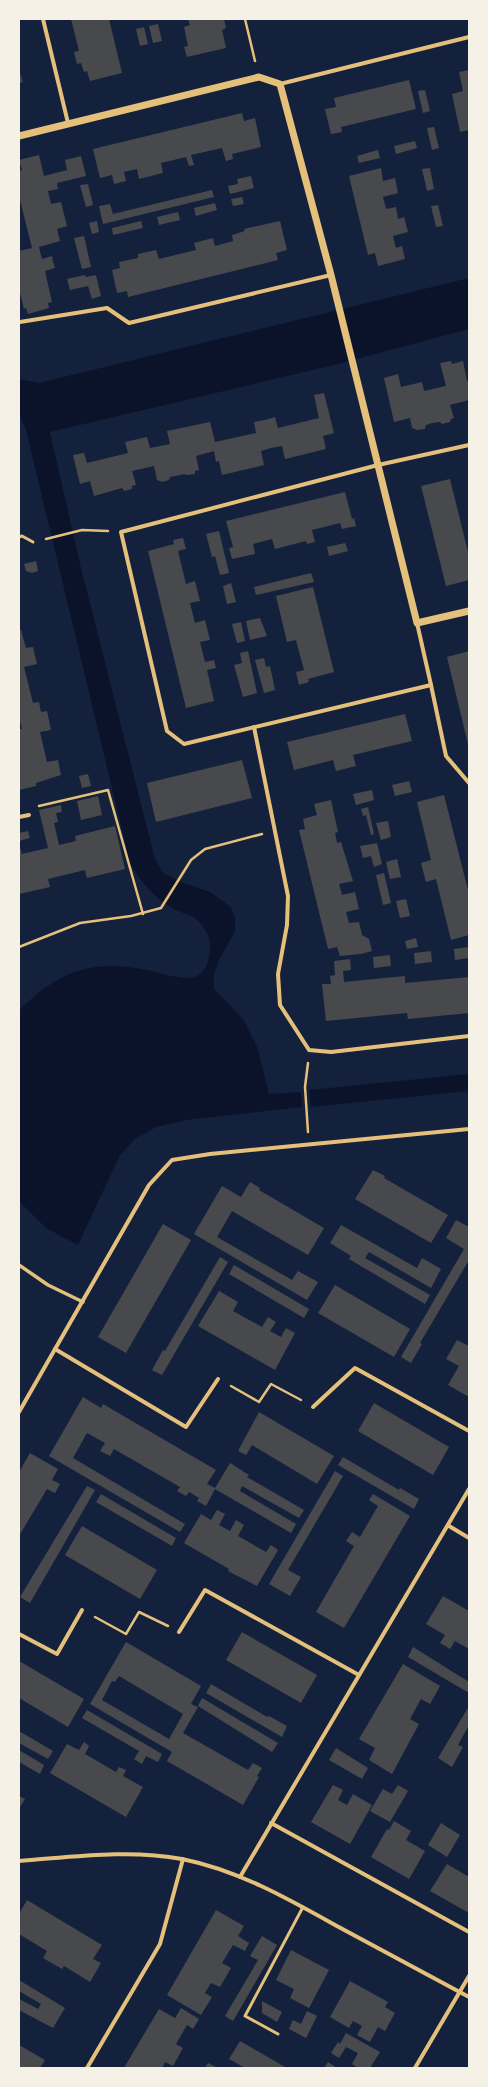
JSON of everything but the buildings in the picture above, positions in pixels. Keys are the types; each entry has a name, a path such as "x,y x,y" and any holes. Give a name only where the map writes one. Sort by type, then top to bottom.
{"street":[{"path":"43,19 68,123"},
{"path":"19,136 259,77 280,84 469,36"},
{"path":"280,84 354,366 417,623 446,756 469,782"},
{"path":"20,322 107,308 129,323 331,275"},
{"path":"431,684 184,744 167,731 121,532 378,465 469,445"},
{"path":"417,623 469,611"},
{"path":"254,727 276,830 288,896 287,926 278,974 280,1005 309,1050 331,1052 469,1036"},
{"path":"19,817 28,815"},
{"path":"19,1412 149,1185 172,1160 469,1129"},
{"path":"19,1265 48,1285 83,1302"},
{"path":"55,1349 186,1427 218,1379"},
{"path":"313,1407 355,1368 469,1431"},
{"path":"240,1877 359,1674 449,1526 469,1489"},
{"path":"449,1526 469,1538"},
{"path":"179,1632 204,1590 359,1674"},
{"path":"19,1634 57,1654 82,1610"},
{"path":"272,1824 469,1932"},
{"path":"19,1861 125,1853 182,1859 240,1877 303,1907 469,1997"},
{"path":"87,2068 160,1944 182,1859"},
{"path":"415,2068 469,1976"}],"lane":[{"path":"19,537 22,536 33,542"},
{"path":"278,2034 245,2016 303,1907"}],"path":[{"path":"245,19 259,77"},
{"path":"33,542 82,530 121,532"},
{"path":"28,815 36,807 108,790 143,914"},
{"path":"19,947 80,923 143,914 160,908 186,868 204,849 276,830"},
{"path":"308,1145 305,1087 309,1050"},
{"path":"218,1379 259,1402 270,1384 313,1407"},
{"path":"82,1610 126,1634 140,1612 179,1632"}],"water":[{"path":"469,278 469,329 334,365 50,432 80,564 155,859 163,873 186,884 210,892 231,907 235,918 235,931 219,960 214,974 214,989 243,1019 258,1049 269,1094 301,1092 302,1107 186,1120 156,1127 135,1139 120,1155 78,1245 46,1228 19,1201 19,1011 33,997 48,986 77,971 92,968 109,966 127,967 182,978 194,977 203,971 210,952 210,946 208,935 204,927 194,918 172,908 160,900 150,891 130,863 26,430 19,414 19,379 39,383"},
{"path":"469,1074 469,1091 311,1107 309,1090"}]}
